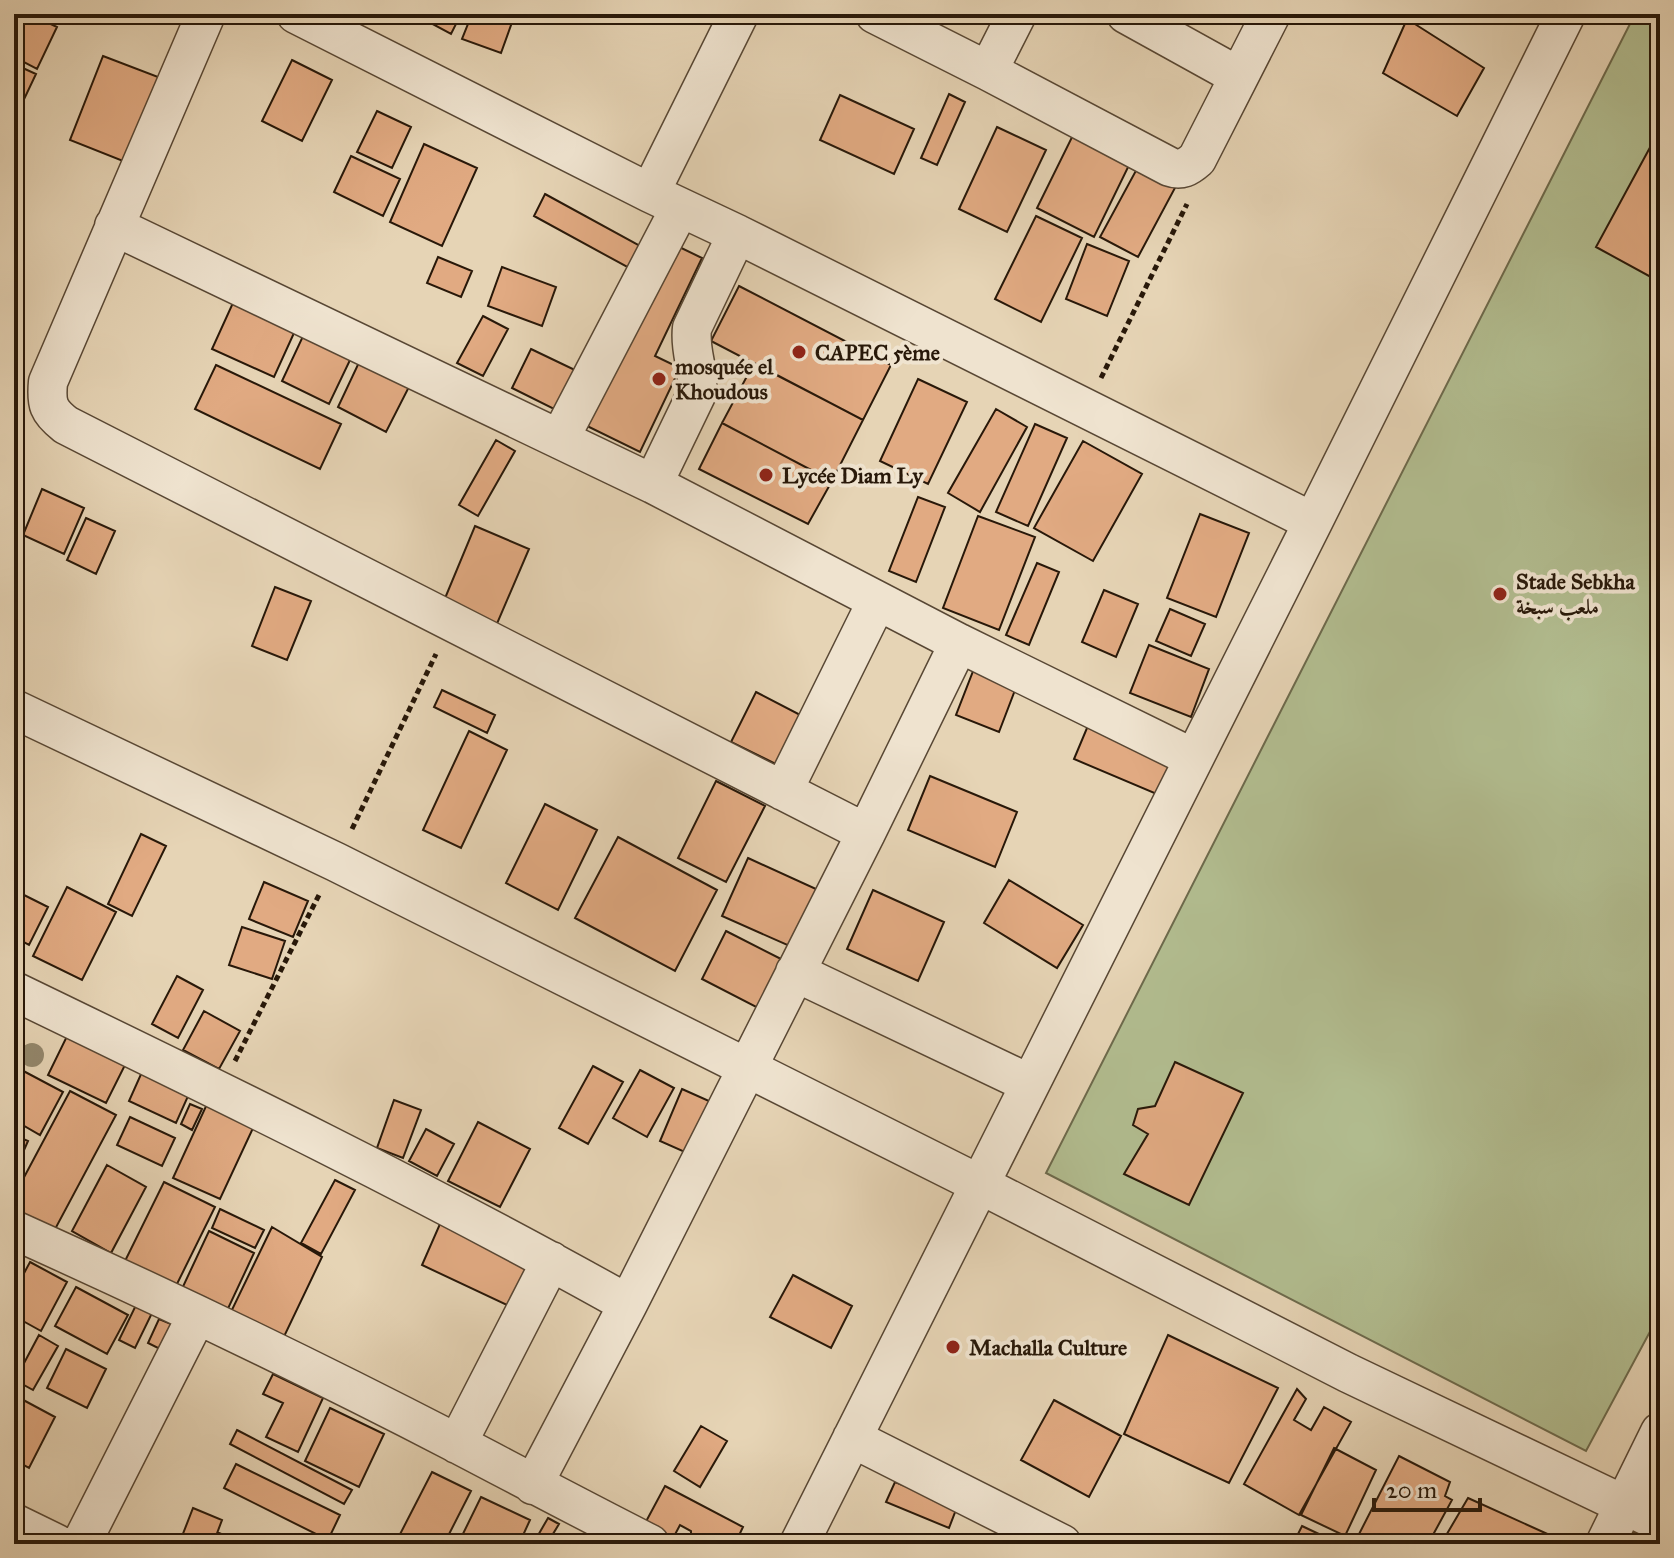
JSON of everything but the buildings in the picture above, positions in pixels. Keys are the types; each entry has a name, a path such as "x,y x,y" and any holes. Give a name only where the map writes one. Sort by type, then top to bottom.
{"street":[{"path":"206,14 48,382 49,409 66,425 866,833"},
{"path":"296,14 1313,522"},
{"path":"560,438 665,200 739,14"},
{"path":"875,14 1177,170 1197,159 1271,14"},
{"path":"988,71 1017,14"},
{"path":"1126,14 1238,76"},
{"path":"799,1544 1566,14"},
{"path":"114,226 560,438 959,643 1193,758"},
{"path":"653,484 697,393 699,379 690,344 692,328 737,234"},
{"path":"783,791 877,601"},
{"path":"533,1485 628,1304 959,643"},
{"path":"14,709 336,862 1348,1373 1660,1522"},
{"path":"795,972 1030,1084"},
{"path":"14,991 220,1090 628,1304"},
{"path":"14,1230 197,1315 650,1544"},
{"path":"457,1444 551,1261"},
{"path":"81,1544 197,1315"},
{"path":"1605,1544 1660,1432"},
{"path":"852,1438 1062,1544"},
{"path":"14,1523 57,1544"}],"path":[{"path":"1086,408 1194,190 1184,168"}],"green space":[{"name":"Stade Sebkha ملعب سبخة","path":"1635,14 1660,14 1660,1313 1586,1451 1046,1173"}],"place":[{"name":"CAPEC 5ème","path":"799,352"},
{"name":"mosquée el Khoudous","path":"659,379"},
{"name":"Lycée Diam Ly","path":"766,475"},
{"name":"Stade Sebkha ملعب سبخة","path":"1500,594"},
{"name":"Machalla Culture","path":"953,1347"}]}
